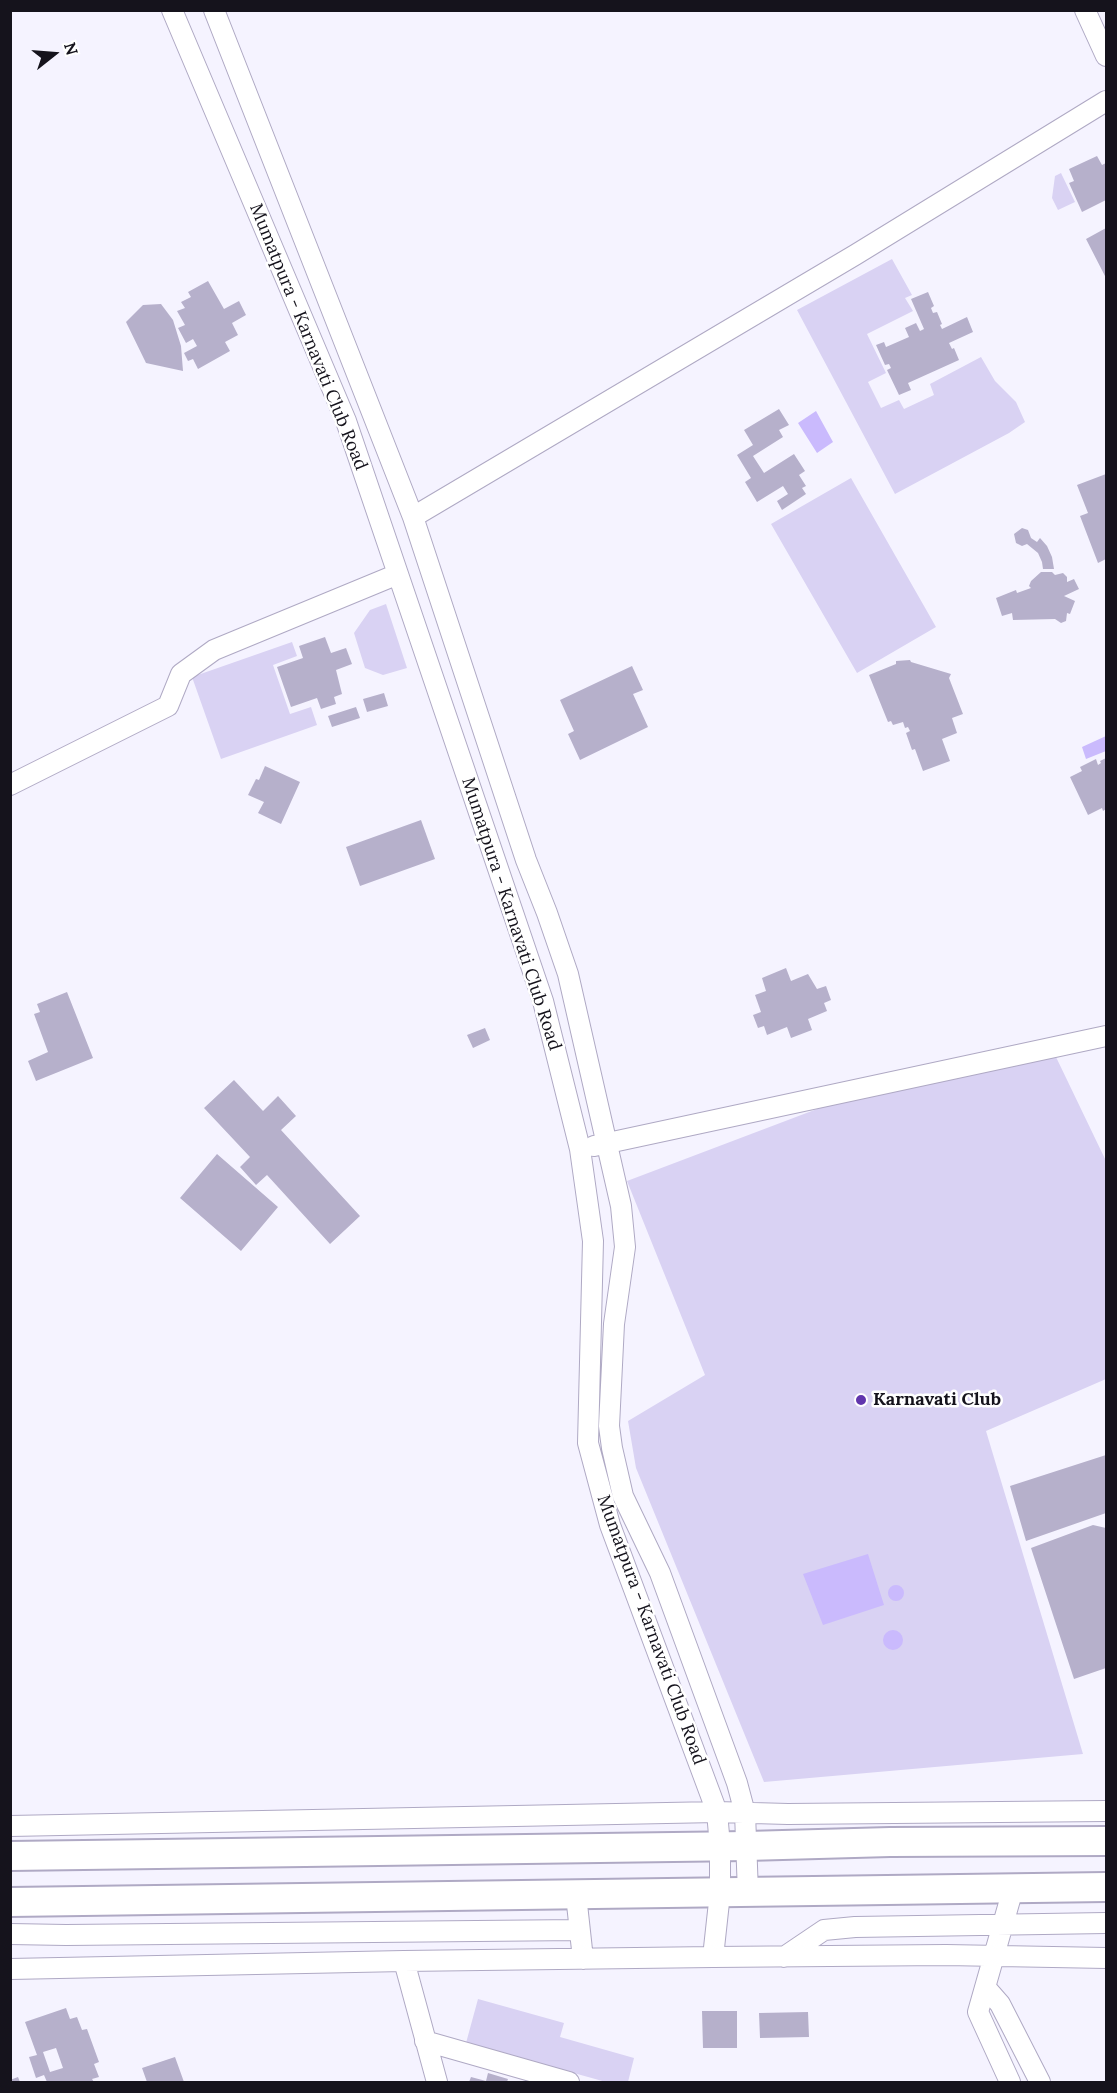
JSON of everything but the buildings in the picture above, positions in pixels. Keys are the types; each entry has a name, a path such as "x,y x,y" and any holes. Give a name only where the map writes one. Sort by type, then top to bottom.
{"highway":[{"path":"10,1856 890,1842 1107,1841"},
{"path":"10,1902 1107,1887"}],"street":[{"name":"Mumatpura - Karnavati Club Road","path":"172,10 346,421 543,1001 580,1149 593,1241 588,1443 610,1525 717,1812 733,1846"},
{"name":"Mumatpura - Karnavati Club Road","path":"214,10 413,517 526,860 568,974 621,1206 625,1247 614,1324 609,1426 612,1448 623,1496 660,1572 726,1749 745,1813 733,1846"},
{"path":"1084,10 1107,56"},
{"path":"413,517 855,255 1107,101"},
{"path":"10,785 168,706 181,674 214,650 398,574"},
{"path":"580,1149 1107,1036"},
{"path":"10,1826 717,1812 788,1814 1107,1811"},
{"path":"733,1846 734,1893"},
{"path":"713,1957 734,1893 733,1846"},
{"path":"1010,2082 978,2012 1013,1889"},
{"path":"576,1894 583,1959"},
{"path":"784,1957 824,1930 855,1927 1107,1923"},
{"path":"10,1934 579,1930"},
{"path":"10,1969 713,1957 1107,1958"},
{"path":"404,1961 437,2082"},
{"path":"986,1988 1000,2004 1040,2082"},
{"path":"425,2041 568,2082"}],"shaded area":[{"path":"1061,173 1075,202 1058,210 1052,198 1055,176"},
{"path":"892,259 912,295 905,298 913,311 867,334 886,373 868,382 881,408 899,400 904,409 934,395 930,384 981,357 995,381 1016,402 1025,422 1009,433 895,494 797,310"},
{"path":"816,411 833,442 817,453 798,423"},
{"path":"851,478 936,627 857,673 771,524"},
{"path":"386,604 407,668 383,675 365,668 354,633 370,610"},
{"path":"292,642 297,656 273,665 290,714 311,707 317,725 221,759 192,677"},
{"path":"1106,736 1106,751 1086,759 1082,747"},
{"name":"Karnavati Club","path":"1056,1057 1106,1161 1106,1379 986,1431 1083,1754 764,1782 636,1468 628,1421 705,1375 627,1181 825,1106"},
{"path":"868,1554 884,1605 823,1625 803,1574"},
{"path":"896,1585 902,1587 904,1593 902,1599 896,1601 890,1599 888,1593 890,1587"},
{"path":"889,1630 897,1630 903,1636 903,1644 897,1650 889,1650 883,1644 883,1636"},
{"path":"478,1999 564,2023 560,2037 634,2058 628,2082 606,2082 466,2043"}],"place":[{"name":"Karnavati Club","path":"861,1400"}]}
